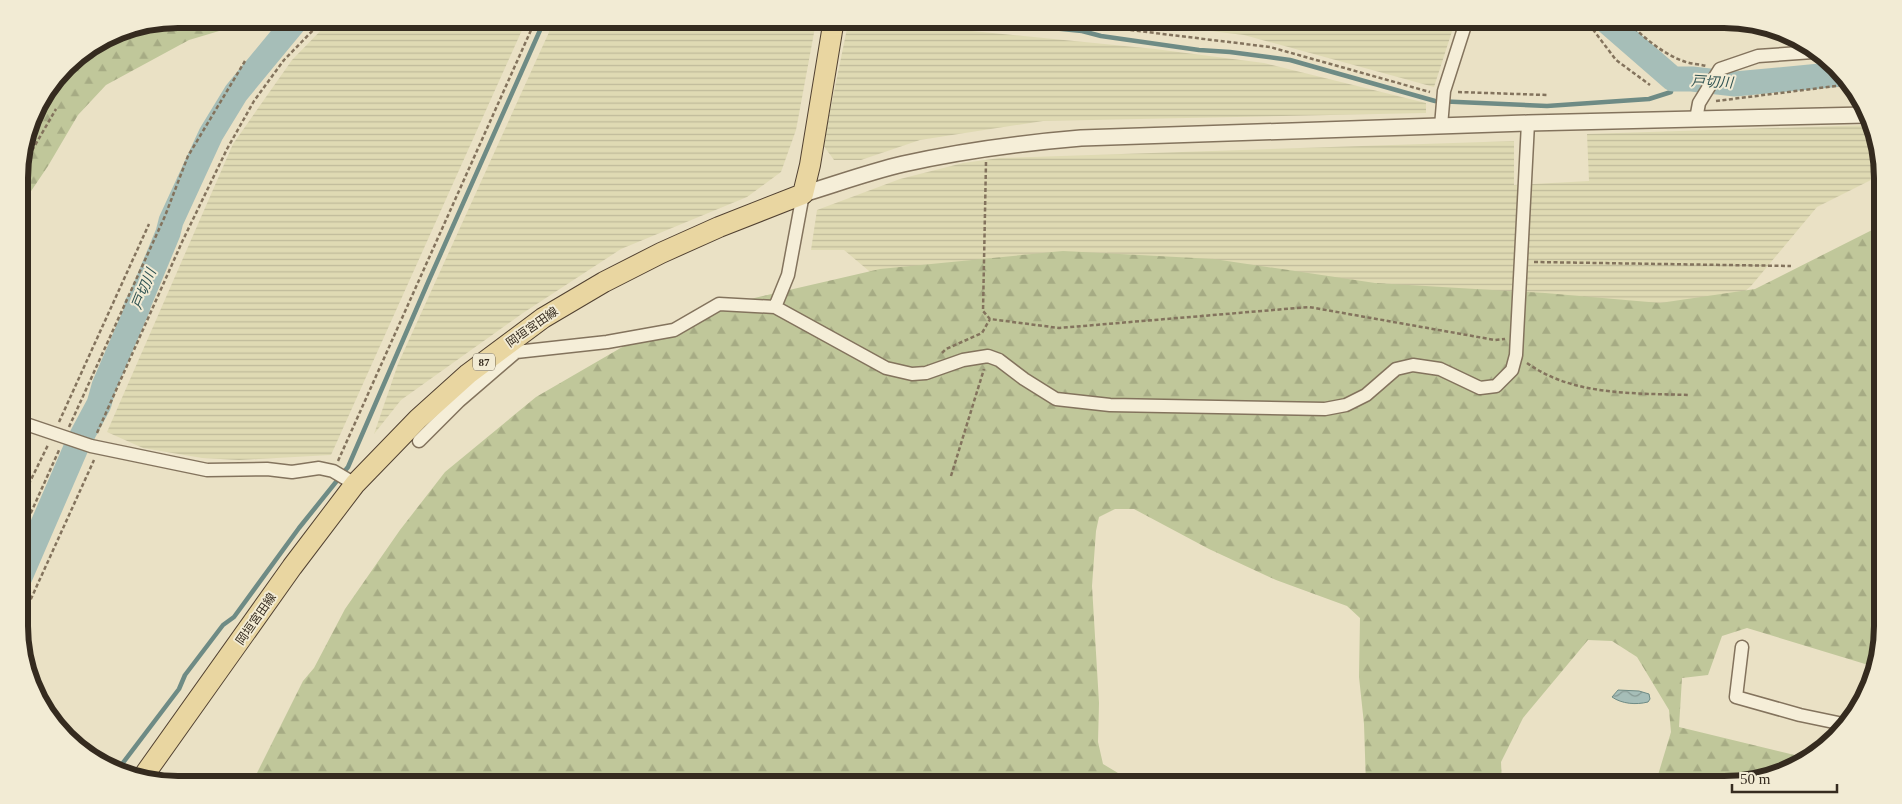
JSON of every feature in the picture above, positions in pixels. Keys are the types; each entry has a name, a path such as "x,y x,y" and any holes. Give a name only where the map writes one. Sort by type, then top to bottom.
{"main road":[{"path":"804,194 833,28"},
{"name":"岡垣宮田線","path":"145,773 292,567 354,484 418,419 468,374 543,318 604,282 660,253 719,227 804,194"}],"street":[{"path":"1441,126 1444,91 1464,28"},
{"path":"1696,119 1699,103 1720,69 1758,56 1807,52"},
{"path":"775,306 788,275 804,194 901,164 986,148 1081,138 1528,123 1861,115"},
{"path":"419,441 459,401 516,352 607,342 674,330 719,304 775,306 886,368 912,374 926,373 963,360 988,356 999,360 1024,379 1056,399 1110,405 1325,409 1346,405 1366,395 1396,369 1413,365 1440,369 1480,388 1496,386 1512,370 1516,355 1528,123"},
{"path":"28,425 96,447 207,470 267,469 292,472 319,468 333,471 354,484"},
{"path":"1742,647 1736,697 1800,715 1839,723"}],"path":[{"path":"28,604 182,242 227,149 254,101 284,60 315,28"},
{"path":"333,471 532,28"},
{"path":"1114,28 1270,47 1434,93 1444,91 1547,95"},
{"path":"1592,28 1616,60 1650,85"},
{"path":"1634,28 1640,34 1683,61 1720,69"},
{"path":"28,488 59,435 165,216 188,156 245,61"},
{"path":"1699,103 1843,85"},
{"path":"30,154 56,109"},
{"path":"986,148 984,311 990,319 1058,328 1309,307 1495,340 1516,337"},
{"path":"28,516 59,435 149,224"},
{"path":"1520,261 1791,266"},
{"path":"926,373 946,349 982,333 990,319"},
{"path":"1516,355 1541,373 1582,388 1688,395"},
{"path":"951,476 988,356"}],"shaded area":[{"path":"323,28 523,28 331,455 239,460 202,458 143,448 107,432 233,144 292,60"},
{"path":"551,28 815,28 796,130 781,172 747,197 621,249 523,313 401,400 374,434 398,364"},
{"path":"847,28 941,28 1155,49 1264,63 1426,103 1426,113 1043,121 920,140 861,160 834,160 823,145"},
{"path":"1185,28 1453,28 1434,87 1244,35"},
{"path":"1865,125 1873,158 1874,178 1817,207 1751,286 1690,339 899,296 844,250 811,250 817,210 900,179 963,163 1000,158 1514,141 1514,185 1589,181 1587,134"}],"green space":[{"path":"168,28 229,28 189,40 106,85 78,115 28,196 29,158 33,139 43,111 58,86 94,53 129,35 148,30"},
{"path":"1874,229 1874,636 1869,665 1747,628 1722,636 1708,675 1682,678 1679,727 1799,756 1773,769 1754,774 1734,776 1658,776 1671,732 1669,710 1637,657 1612,641 1588,640 1523,718 1501,762 1502,776 1366,776 1364,724 1359,677 1360,618 1347,606 1276,580 1209,549 1134,509 1115,509 1099,517 1096,531 1092,586 1099,703 1098,742 1103,764 1123,776 256,776 303,681 314,668 345,609 400,530 445,472 536,397 643,335 746,300 880,269 1063,251 1214,259 1375,283 1545,293 1660,303 1755,289"}],"water":[{"path":"1618,690 1639,691 1649,694 1650,699 1648,702 1643,703 1625,702 1612,697"}],"waterway":[{"name":"戸切川","path":"28,559 78,443 99,404 104,386 138,307 137,304 168,233 171,221 211,134 236,93 290,28"},
{"path":"121,765 179,689 185,675 223,625 234,617 299,528 348,467 541,28"},
{"path":"1051,28 1082,31 1101,36 1199,50 1290,60 1435,101 1547,106 1649,99 1671,92 1673,79"},
{"name":"戸切川","path":"1614,28 1673,79 1692,79 1735,84 1834,75"}]}
